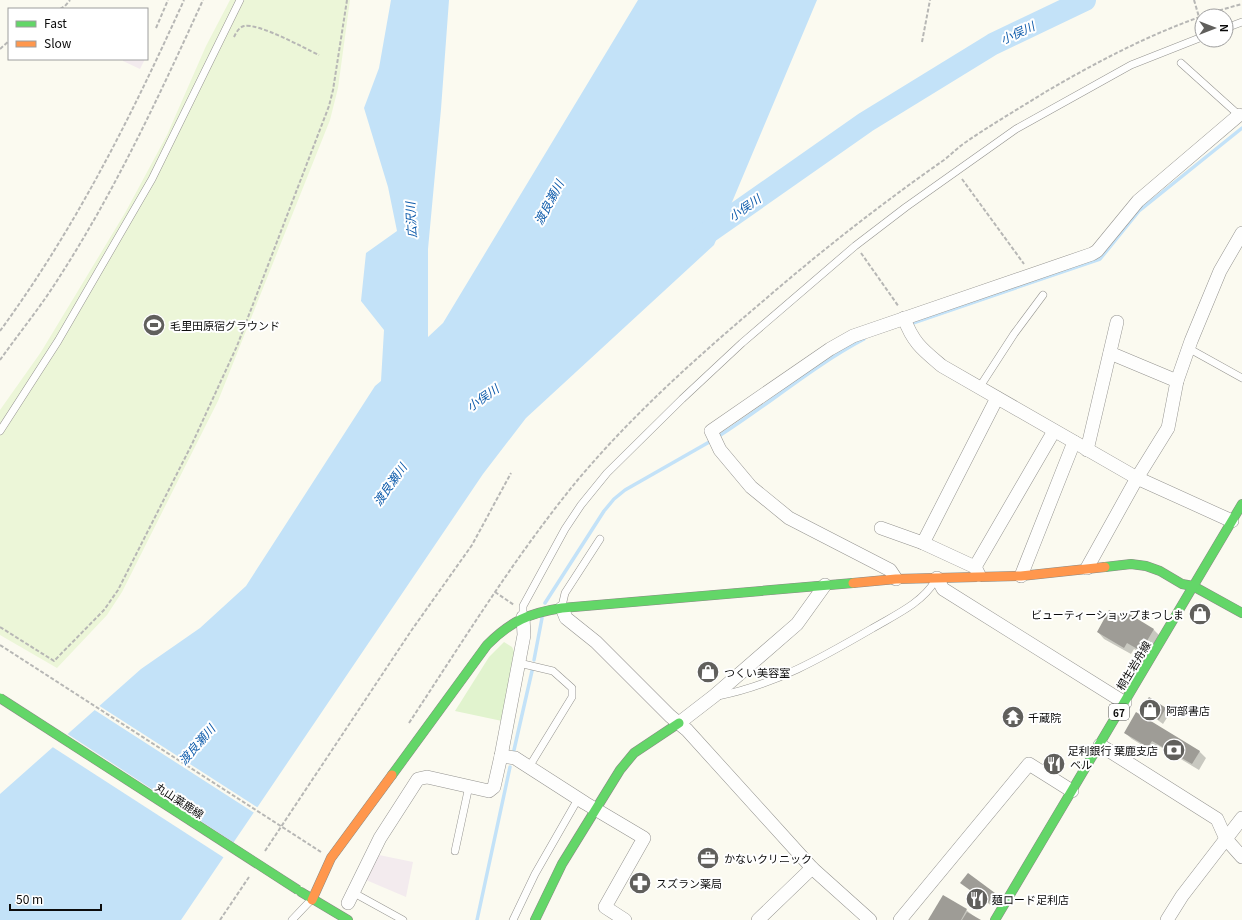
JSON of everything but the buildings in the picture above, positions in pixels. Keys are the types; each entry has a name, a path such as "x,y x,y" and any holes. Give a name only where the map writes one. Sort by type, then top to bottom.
{"street":[{"path":"896,579 890,570 789,518 751,486 720,450 711,431 830,349 853,336 906,323 1092,254 1097,251 1138,201 1240,116"},
{"path":"1087,568 1137,478 1168,428 1176,381 1188,348 1220,271 1241,237"},
{"path":"1087,450 1117,322"},
{"path":"906,323 919,347 942,366 1137,478 1232,521"},
{"path":"1110,352 1176,381"},
{"path":"923,543 996,398"},
{"path":"978,573 1054,431"},
{"path":"1021,576 1074,442"},
{"name":"桐生岩舟線","path":"995,920 1242,504"},
{"path":"881,528 923,543 978,573"},
{"path":"312,900 331,858 487,644 520,612 896,579 937,578 978,573 1021,576 1131,564 1146,566 1160,571 1182,584 1194,586 1242,613"},
{"path":"937,578 943,589 1124,703"},
{"path":"535,920 562,864 620,770 634,753 679,723 714,696 797,624 825,585"},
{"path":"562,608 566,618 613,658 679,723 812,868 870,920"},
{"path":"351,898 380,838 418,779 427,777 489,791 492,790 502,756 524,635 520,612"},
{"name":"丸山葉鹿線","path":"0,698 312,900 348,920"},
{"path":"1100,745 1217,819 1226,839 1242,857"},
{"path":"502,756 515,758 595,810 644,838 605,907 626,920"},
{"path":"900,920 1029,764 1072,791"},
{"path":"1167,920 1182,896 1242,818"},
{"path":"758,920 812,868"}],"lane":[{"path":"0,431 58,341 152,179 240,0"},
{"path":"520,612 565,529 581,505 608,473 682,399 742,343 855,246 906,207 1016,129 1131,65 1194,40"},
{"path":"1181,63 1240,116"},
{"path":"979,388 1014,334 1043,295"},
{"path":"1188,348 1242,378"},
{"path":"562,608 562,600 565,593 600,539"},
{"path":"714,696 740,692 800,670 900,612 920,598 931,587 937,578"},
{"path":"519,663 553,671 572,688 573,692 530,768"},
{"path":"455,851 469,786"},
{"path":"513,920 534,874 578,799"},
{"path":"351,898 403,920"},
{"path":"292,920 312,900"}],"path":[{"path":"62,8 70,0"},
{"path":"156,28 168,0"},
{"path":"0,332 59,244 103,169 130,116 184,0"},
{"path":"0,360 60,276 116,179 174,64 202,0"},
{"path":"0,627 54,660 104,610 118,590 192,444 237,346 329,106 333,90 346,0"},
{"path":"922,42 930,0"},
{"path":"1194,0 1199,17 1242,4"},
{"path":"232,39 240,28 244,26 257,27 319,56"},
{"path":"0,49 8,42"},
{"path":"960,176 1028,270"},
{"path":"865,258 902,312 906,323"},
{"path":"263,854 406,638 472,545 511,473"},
{"path":"495,592 520,612"},
{"path":"0,645 321,852"},
{"path":"220,920 250,874"}],"shaded area":[{"path":"123,60 144,60 140,69"},
{"path":"379,855 413,862 406,897 366,880"}],"green space":[{"name":"毛里田原宿グラウンド","path":"230,0 350,0 338,88 330,120 218,401 122,592 107,615 57,668 0,635 0,410 41,352 125,213 167,135 206,46"},
{"path":"504,642 512,647 516,655 502,721 455,711 489,657"}],"water":[{"path":"391,0 449,0 428,249 428,337 443,323 638,0 817,0 714,245 526,418 483,474 181,920 0,920 0,794 141,669 200,628 246,586 375,386 381,381 384,330 361,301 366,253 397,231 388,187 364,108 379,68"}],"pier":[{"path":"98,705 260,809 256,814 93,709"},
{"path":"66,733 236,844 226,859 51,746"}],"waterway":[{"name":"小俣川","path":"699,239 866,122 993,44 1085,0"},
{"path":"910,324 1100,259 1139,211 1242,128"},
{"path":"719,436 809,373 864,339"},
{"path":"545,603 604,511 614,499 625,490 711,441"},
{"path":"534,660 542,618"},
{"path":"514,750 532,671"},
{"path":"477,920 510,767"}],"traffic: fast":[{"path":"995,920 1242,504"},
{"path":"1105,567 1131,564 1146,566 1160,571 1182,584 1193,586 1242,613"},
{"path":"392,775 487,645 504,630 521,619 562,608 853,583"},
{"path":"0,698 298,890"},
{"path":"535,920 562,864 620,770 634,753 679,723"},
{"path":"301,892 348,920"}],"traffic: slow":[{"path":"853,583 896,579 1021,576 1105,567"},
{"path":"312,900 331,858 392,775"}],"place":[{"name":"毛里田原宿グラウンド","path":"154,325"},
{"name":"ビューティーショップまつしま","path":"1200,614"},
{"name":"つくい美容室","path":"708,672"},
{"name":"阿部書店","path":"1150,710"},
{"name":"千蔵院","path":"1013,717"},
{"name":"足利銀行 葉鹿支店","path":"1174,750"},
{"name":"ベル","path":"1054,764"},
{"name":"かないクリニック","path":"708,858"},
{"name":"スズラン薬局","path":"640,883"},
{"name":"麺ロード足利店","path":"977,899"}],"water label":[{"name":"渡良瀬川","path":"548,202"},
{"name":"広沢川","path":"410,220"},
{"name":"渡良瀬川","path":"389,484"},
{"name":"渡良瀬川","path":"196,744"}]}
